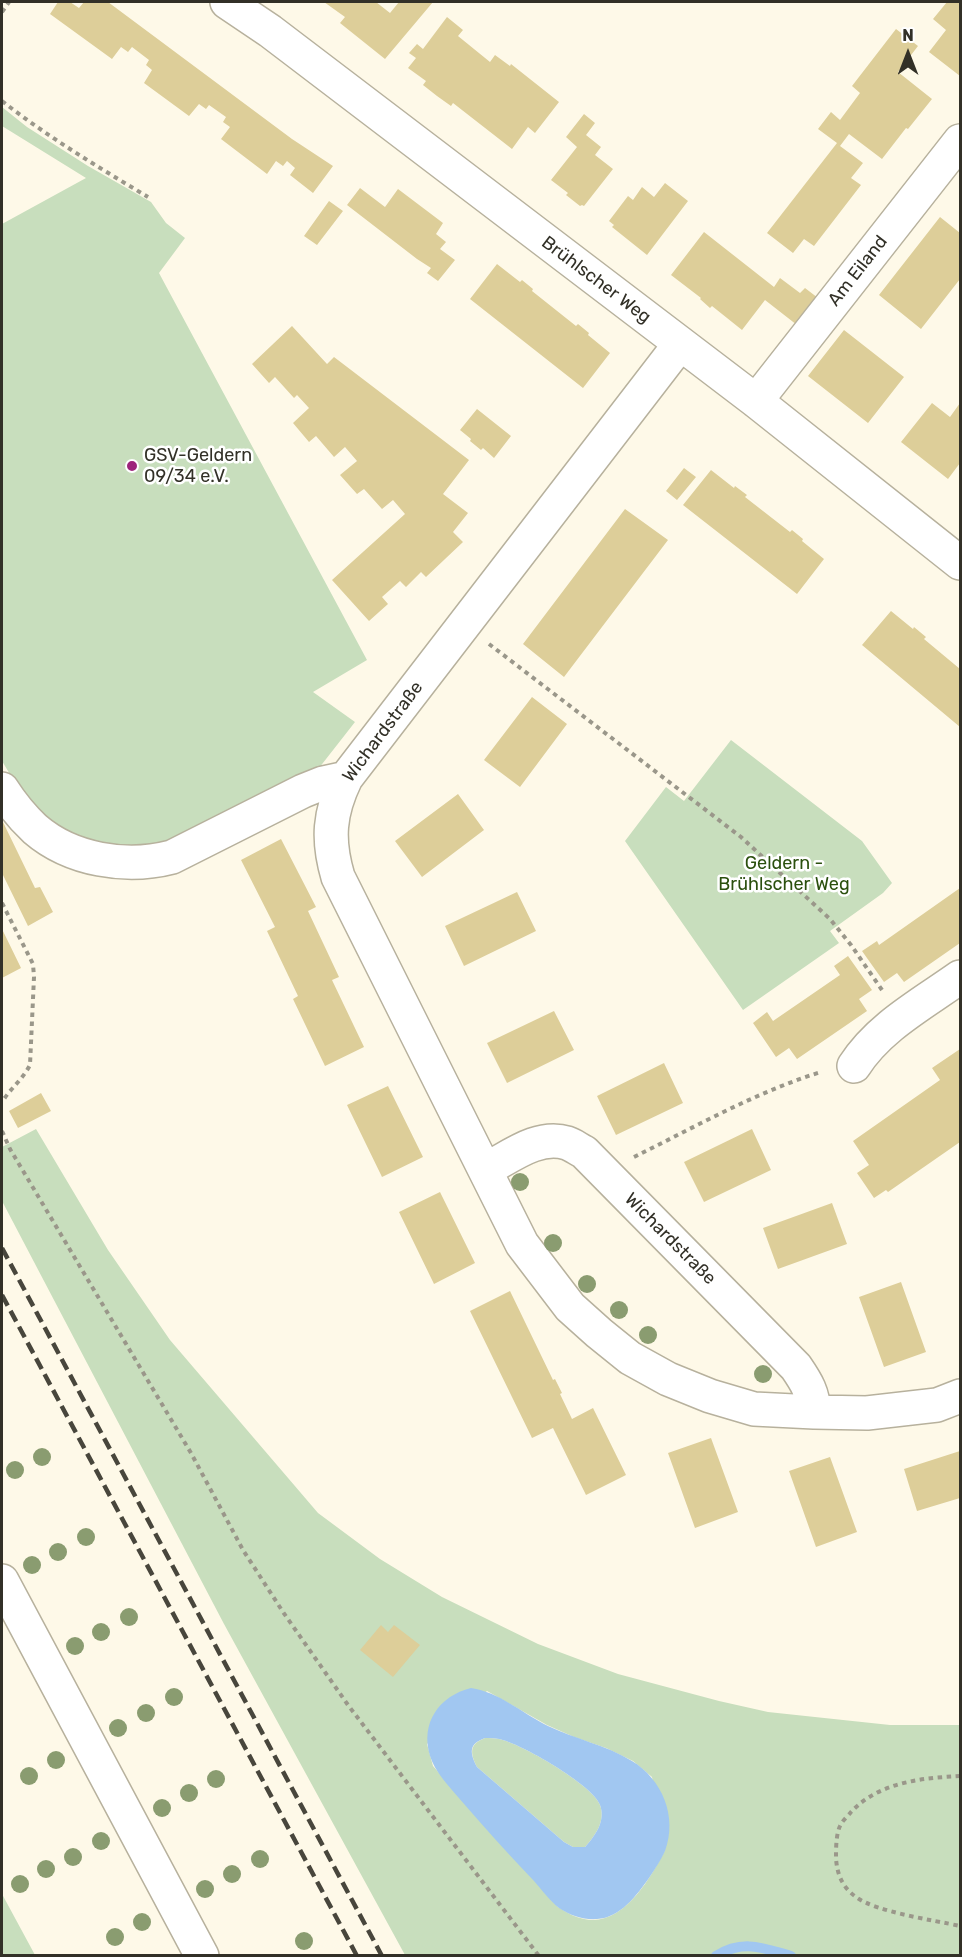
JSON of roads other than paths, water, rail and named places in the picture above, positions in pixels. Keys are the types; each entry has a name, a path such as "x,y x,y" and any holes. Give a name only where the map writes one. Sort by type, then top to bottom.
{"street":[{"name":"Brühlscher Weg","path":"227,2 270,31 756,401 960,563"},
{"name":"Am Eiland","path":"756,401 960,141"},
{"name":"Wichardstraße","path":"680,344 346,778 338,795 330,836 332,855 338,877 522,1244 570,1306 630,1358 668,1379 717,1398 754,1409 867,1413 937,1405 960,1396"},
{"path":"2,789 18,812 35,829 62,847 104,860 132,863 155,862 172,857 303,790 346,778"},
{"path":"854,1066 879,1034 960,977"},
{"name":"Wichardstraße","path":"485,1170 540,1142 555,1140 569,1143 584,1152 796,1367 808,1384 814,1398 814,1412"},
{"path":"2,1581 202,1956"}],"water":[{"path":"471,1688 481,1690 548,1726 622,1755 643,1769 659,1788 665,1800 670,1825 665,1851 649,1878 633,1898 613,1915 592,1919 578,1917 559,1908 442,1778 430,1756 428,1733 430,1722 441,1704","holes":["485,1738 509,1742 538,1756 571,1776 595,1797 600,1805 602,1817 596,1833 585,1847 573,1847 564,1842 477,1767 472,1753 473,1746"]}],"waterway":[{"path":"716,1956 744,1946 791,1956"}],"railway":[{"path":"2,1248 382,1956"},
{"path":"2,1295 357,1956"}],"place":[{"name":"GSV-Geldern 09/34 e.V.","path":"132,466"}],"park label":[{"name":"Geldern - Brühlscher Weg","path":"784,874"}]}
